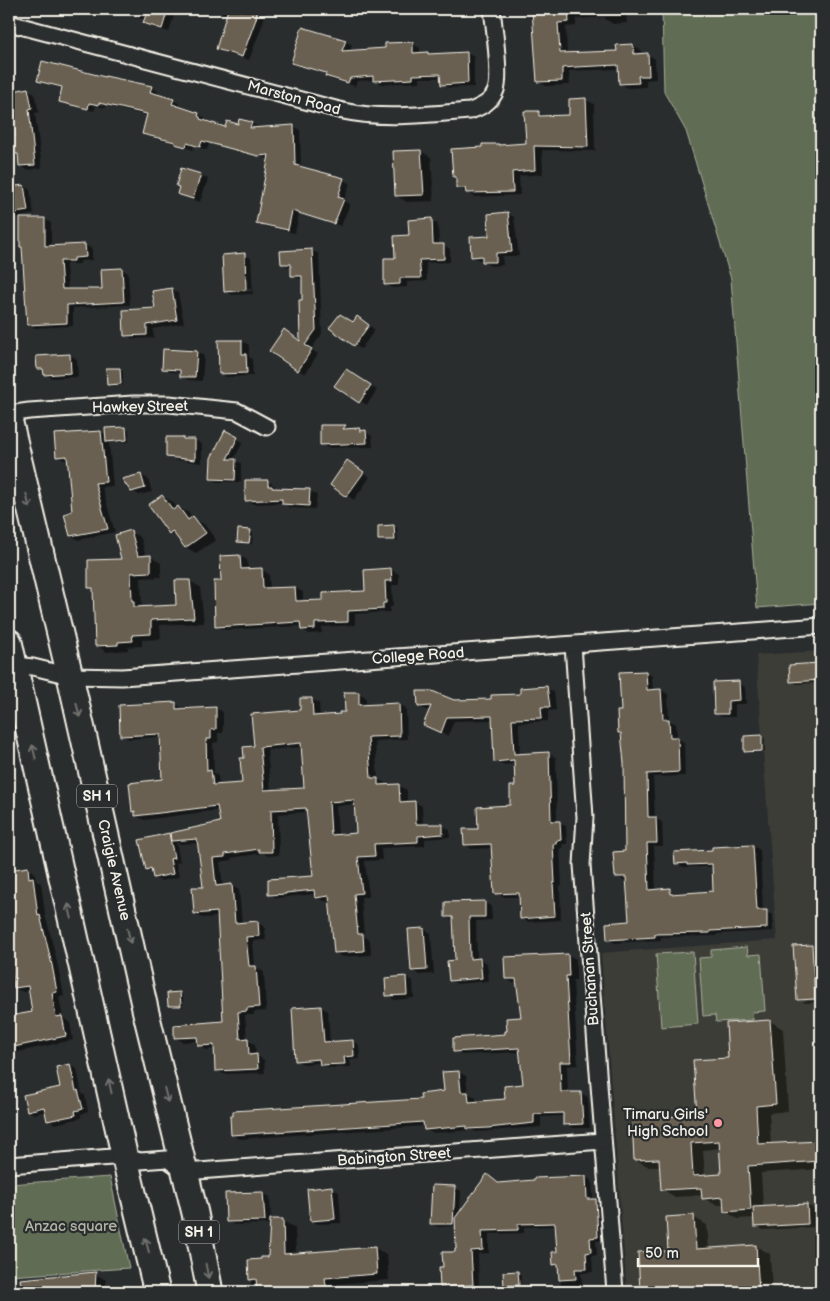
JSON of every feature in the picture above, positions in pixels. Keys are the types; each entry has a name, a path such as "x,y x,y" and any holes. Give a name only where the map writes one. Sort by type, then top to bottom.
{"highway":[{"name":"Craigie Avenue","path":"9,419 70,676 146,1013 185,1172 210,1292"},
{"path":"12,654 125,1156 158,1292"}],"street":[{"name":"Marston Road","path":"9,23 343,111 393,116 470,110 480,108 492,97 498,82 492,9"},
{"name":"Hawkey Street","path":"9,414 124,405 169,404 237,411 267,427"},
{"name":"College Road","path":"12,654 33,667 70,676 122,677 199,673 821,626"},
{"name":"Buchanan Street","path":"573,645 585,817 582,865 615,1292"},
{"name":"Babington Street","path":"185,1172 603,1141"},
{"path":"9,1165 125,1156 140,1161 166,1159 185,1172"}],"shaded area":[{"name":"Timaru Girls' High School","path":"821,651 821,1292 627,1292 601,953 777,940 756,655"}],"green space":[{"path":"662,9 821,9 821,603 757,608 731,279 686,131 664,92"},
{"path":"747,947 748,955 761,954 765,1011 752,1012 753,1020 716,1022 715,1015 703,1016 699,958 711,957 711,950"},
{"path":"693,952 698,1024 661,1027 656,954"},
{"name":"Anzac square","path":"110,1177 129,1268 9,1276 9,1184"}],"building":[{"path":"148,9 168,9 162,29 143,23"},
{"path":"228,9 243,11 244,9 258,9 242,57 216,49"},
{"path":"568,9 569,22 558,23 560,53 617,51 616,45 633,44 634,54 648,53 649,76 638,76 639,83 619,84 618,65 576,67 562,68 562,81 537,82 532,10"},
{"path":"302,27 346,40 342,51 385,48 385,43 413,42 413,53 467,52 468,83 441,85 440,74 413,75 413,79 373,81 373,76 350,78 348,83 325,76 326,73 291,63"},
{"path":"42,61 105,77 152,86 150,92 174,99 172,104 199,113 200,119 225,127 227,121 238,124 239,119 252,122 250,128 294,125 295,165 344,178 338,197 344,199 334,224 292,211 288,230 256,223 269,155 258,156 202,141 200,147 187,143 186,147 175,144 175,142 142,134 147,114 99,103 99,105 89,103 88,109 59,102 62,87 37,81"},
{"path":"28,88 32,108 29,109 35,165 19,166 18,154 9,154 9,137 15,136 9,107 9,92"},
{"path":"586,98 588,147 534,146 535,170 512,172 513,192 466,193 465,188 456,188 456,177 453,177 451,149 482,147 482,144 526,143 524,111 539,111 539,116 569,115 569,99"},
{"path":"421,150 424,195 395,196 393,151"},
{"path":"181,168 201,174 193,199 177,194 179,187 176,186"},
{"path":"24,185 28,211 9,214 9,187"},
{"path":"508,212 512,252 496,253 496,262 482,262 482,256 471,257 470,237 489,236 488,214"},
{"path":"20,218 45,218 45,246 85,244 86,257 74,258 74,261 60,261 62,289 102,289 101,269 122,268 124,302 67,305 67,323 27,325 22,247 20,247"},
{"path":"432,218 433,244 444,244 444,259 419,260 421,278 400,278 400,284 384,285 384,258 395,258 394,236 409,235 408,220"},
{"path":"312,249 316,330 305,345 312,349 298,371 269,351 284,329 300,341 299,300 302,300 302,276 291,276 291,264 281,264 280,251"},
{"path":"245,253 246,290 224,292 222,255"},
{"path":"172,288 177,320 147,325 147,335 124,336 123,310 155,308 152,291"},
{"path":"340,314 353,322 357,316 369,325 354,346 329,328"},
{"path":"218,340 242,340 242,354 246,354 247,373 219,374"},
{"path":"163,349 197,351 195,377 180,377 180,370 162,369"},
{"path":"70,354 71,373 44,375 43,369 37,369 36,356"},
{"path":"106,368 120,368 121,384 107,385"},
{"path":"346,369 371,385 359,403 334,386"},
{"path":"320,425 346,425 343,429 360,428 360,431 366,430 367,443 320,445"},
{"path":"126,427 127,440 106,442 105,428"},
{"path":"225,430 238,437 227,459 236,459 235,480 210,479 211,458"},
{"path":"101,431 106,482 95,483 108,529 70,536 64,514 72,511 67,456 56,457 54,434"},
{"path":"166,437 195,439 195,460 166,457"},
{"path":"347,460 364,472 346,497 330,485"},
{"path":"141,474 145,488 131,492 122,479"},
{"path":"245,480 268,480 268,486 272,486 272,488 310,489 309,506 282,504 282,499 245,501"},
{"path":"162,495 173,510 178,506 188,520 193,516 206,533 185,548 172,531 169,534 148,505"},
{"path":"394,525 395,540 378,540 378,526"},
{"path":"238,529 251,530 249,543 237,542"},
{"path":"131,530 138,556 151,555 151,572 131,573 134,607 176,605 175,580 190,580 194,618 151,620 151,634 132,635 133,641 118,642 118,645 95,646 93,588 88,588 88,560 121,559 115,535"},
{"path":"240,555 241,569 262,568 263,588 295,587 296,601 323,600 323,593 365,591 364,570 391,568 392,581 385,581 386,603 383,603 383,609 348,611 348,622 315,623 315,629 301,630 300,622 215,627 214,581 221,581 220,556"},
{"path":"820,663 821,680 790,682 789,665"},
{"path":"646,671 647,690 661,689 663,719 669,719 670,737 678,737 679,772 647,774 648,817 656,817 657,843 647,843 649,890 670,888 670,894 713,891 712,864 675,864 674,852 712,850 712,847 753,845 757,910 767,910 767,928 710,931 710,933 655,934 655,937 607,940 606,923 629,921 626,877 615,877 613,852 625,851 624,763 621,733 618,733 617,711 621,711 619,672"},
{"path":"739,681 740,700 728,701 728,714 714,714 713,682"},
{"path":"547,686 550,707 541,707 542,718 512,719 514,754 549,752 551,821 560,821 561,840 553,844 555,916 520,919 519,893 494,894 491,844 464,845 463,829 478,829 477,807 510,805 510,786 515,786 514,760 494,762 492,716 447,717 441,733 423,725 431,706 418,707 417,691 432,691 454,700 491,699 491,695 520,694 520,688"},
{"path":"344,692 359,692 359,705 399,703 400,736 368,737 371,778 378,778 378,785 399,784 400,802 415,801 416,824 443,824 443,834 418,836 418,842 374,844 375,856 358,857 362,893 354,894 358,934 363,934 364,951 334,953 329,896 315,898 314,890 268,895 268,879 313,876 306,808 271,810 272,852 259,852 259,849 225,854 225,857 213,858 216,886 232,884 235,923 258,921 259,936 246,937 249,966 256,966 259,1007 247,1008 247,1011 238,1012 240,1039 248,1038 249,1055 257,1054 258,1069 215,1071 214,1045 198,1046 197,1037 174,1038 174,1025 223,1021 217,912 194,914 192,887 203,887 197,839 171,841 170,833 220,822 217,806 135,816 135,811 132,812 129,783 162,779 160,734 120,736 119,705 176,702 176,709 216,707 216,729 211,730 211,739 206,739 207,771 211,770 213,785 242,783 240,758 244,758 243,747 254,746 251,714 300,710 300,698 312,698 313,716 345,712","holes":["301,743 304,788 264,790 260,747","354,800 356,833 331,835 329,802"]},
{"path":"762,735 762,751 744,752 744,736"},
{"path":"169,833 174,858 170,859 173,874 153,878 151,868 146,870 139,840"},
{"path":"28,867 29,878 33,877 38,916 40,915 52,965 57,992 52,993 56,1017 62,1016 66,1036 9,1048 9,1016 32,1012 28,986 14,988 9,956 9,870"},
{"path":"485,901 485,917 469,917 470,959 480,958 482,978 449,981 447,961 455,960 453,917 445,917 445,902"},
{"path":"424,928 427,970 411,971 408,929"},
{"path":"812,945 815,999 797,1000 793,946"},
{"path":"568,954 569,976 566,976 571,1062 560,1062 561,1092 581,1092 583,1124 563,1125 563,1113 534,1114 534,1123 488,1128 467,1129 467,1126 424,1130 423,1122 231,1135 230,1116 233,1116 233,1111 421,1099 420,1094 444,1091 442,1072 459,1071 461,1092 468,1092 469,1102 505,1099 504,1086 523,1084 519,1048 453,1052 453,1038 505,1034 505,1031 507,1031 506,1018 521,1017 516,979 505,979 504,957"},
{"path":"406,976 407,995 386,996 385,978"},
{"path":"180,992 181,1006 168,1006 167,993"},
{"path":"321,1006 324,1042 353,1040 354,1056 344,1057 345,1064 320,1065 319,1059 295,1061 292,1008"},
{"path":"770,1020 776,1104 756,1106 758,1144 820,1141 821,1161 748,1166 751,1210 724,1212 723,1197 702,1199 701,1188 661,1190 659,1159 634,1160 632,1119 697,1115 693,1060 728,1058 726,1023","holes":["719,1141 721,1174 693,1176 691,1143"]},
{"path":"70,1064 76,1091 78,1090 83,1109 75,1111 76,1115 47,1121 44,1107 27,1111 23,1095 60,1087 56,1067"},
{"path":"487,1174 498,1183 534,1180 534,1178 586,1176 587,1199 596,1199 598,1237 590,1238 591,1252 586,1253 587,1269 575,1269 576,1279 559,1280 558,1264 553,1265 552,1252 557,1252 555,1223 518,1224 518,1230 482,1231 483,1250 471,1251 473,1285 440,1287 439,1267 443,1267 442,1252 455,1252 456,1249 455,1218"},
{"path":"432,1185 455,1186 453,1224 430,1224"},
{"path":"332,1186 335,1219 310,1221 307,1189"},
{"path":"263,1192 265,1221 226,1222 225,1193"},
{"path":"807,1204 808,1224 754,1227 753,1207"},
{"path":"694,1215 696,1249 756,1245 759,1292 640,1292 638,1252 668,1251 666,1217"},
{"path":"270,1219 283,1219 284,1254 375,1247 377,1274 325,1278 327,1292 275,1292 275,1287 257,1289 256,1279 249,1280 248,1260 268,1257"},
{"path":"518,1271 519,1285 504,1286 503,1272"},
{"path":"96,1272 95,1292 22,1292 20,1279"}],"place":[{"name":"Timaru Girls' High School","path":"718,1123"}]}
